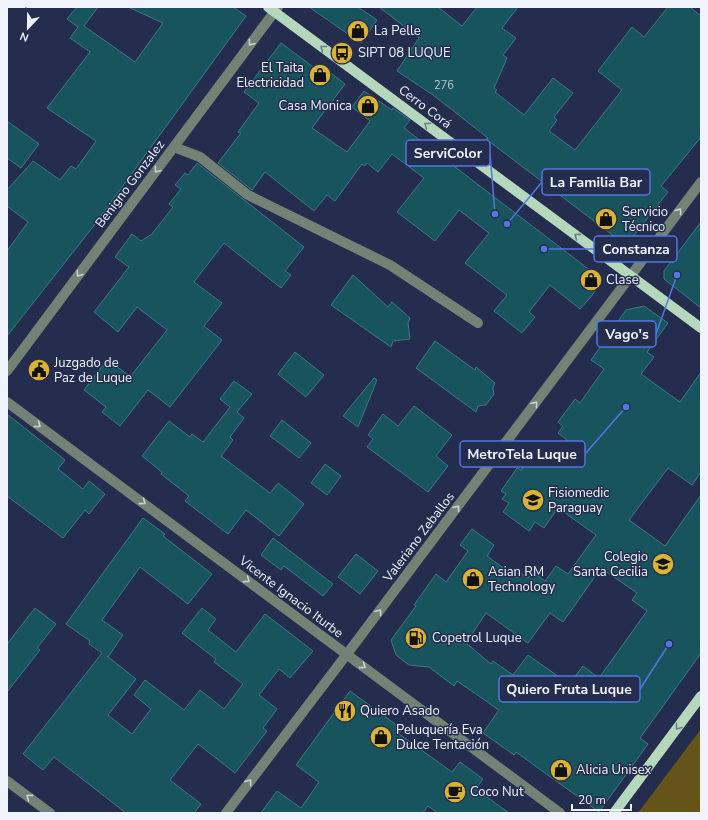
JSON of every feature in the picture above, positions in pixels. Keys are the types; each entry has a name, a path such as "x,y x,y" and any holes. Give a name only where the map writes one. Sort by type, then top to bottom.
{"main road":[{"name":"Cerro Corá","path":"274,9 701,328"},
{"path":"614,813 701,696"}],"street":[{"name":"Benigno Gonzalez","path":"7,372 174,147 274,9"},
{"path":"174,147 200,157 248,195 390,265 478,323"},
{"name":"Valeriano Zeballos","path":"226,813 701,182"},
{"name":"Vicente Ignacio Iturbe","path":"7,402 560,813"},
{"path":"7,781 50,813"}],"shaded area":[{"path":"701,729 701,813 638,813"}],"building":[{"path":"77,7 98,7 84,26 135,62 163,23 128,7 233,7 246,16 96,223 7,336 7,251 28,222 7,206 7,190 33,161 60,180 71,166 76,169 96,141 47,108 90,52 70,38 78,27 67,19"},
{"path":"309,7 358,7 377,20 361,43"},
{"path":"379,7 438,7 462,26 477,7 518,7 502,28 516,38 503,55 507,58 494,88 497,90 495,92 524,115 553,78 573,93 554,117 557,120 549,131 575,150 622,90 598,71 632,27 644,37 668,7 690,7 701,16 701,137 661,186 668,192 632,238 619,240 486,139 488,138 433,95 397,71 419,38"},
{"path":"281,43 324,75 327,70 345,84 312,128 347,152 370,121 352,107 364,91 392,110 393,108 410,120 404,128 595,274 598,287 590,298 580,309 550,285 529,312 535,317 522,333 494,311 507,295 465,263 489,233 459,210 435,241 397,212 424,178 392,154 378,172 367,163 365,166 362,164 335,201 327,195 314,211 265,172 252,190 218,163 241,133 238,132 259,103 244,92"},
{"path":"7,121 39,144 21,168 7,158"},
{"path":"197,163 304,247 285,271 291,275 281,288 224,243 194,282 222,303 204,326 222,340 170,407 148,390 120,426 102,412 106,407 84,390 108,359 130,377 167,330 137,307 118,332 94,312 129,267 115,257 132,234 141,241 152,234 173,207 169,204 181,189 175,185 185,173 188,175"},
{"path":"701,222 701,308 664,279 664,271"},
{"path":"353,275 388,307 392,302 410,318 408,323 410,339 393,341 391,347 331,305"},
{"path":"644,306 668,323 647,352 654,357 641,374 680,402 701,372 701,472 692,485 668,468 629,520 665,546 701,495 701,653 640,738 648,744 599,812 516,752 514,755 483,733 499,710 457,681 454,686 429,667 409,665 396,655 391,640 416,606 414,605 436,574 446,582 468,551 460,545 472,529 494,545 487,556 517,578 521,573 528,578 533,572 545,581 556,566 568,574 596,535 558,508 544,528 535,522 529,531 503,512 509,503 502,499 506,494 501,491 517,468 521,470 533,454 550,466 568,441 558,433 563,426 558,422 575,399 580,403 604,369 591,360 626,310","holes":["601,568 637,593 632,600 647,611 599,678 583,666 569,684 528,655 513,675 493,661 491,664 466,643 486,613 528,643 550,613 563,622"]},
{"path":"435,341 475,370 476,367 495,383 493,388 494,394 486,405 478,406 476,412 416,368"},
{"path":"295,352 324,375 306,397 278,374"},
{"path":"374,378 377,380 358,427 343,416"},
{"path":"234,381 252,394 237,412 244,418 230,437 233,440 221,456 270,493 278,483 304,504 279,536 246,510 228,534 185,501 189,496 161,474 162,472 142,456 169,421 190,437 192,434 203,442 230,407 220,399"},
{"path":"414,406 452,435 436,456 448,466 428,492 367,447 373,439 368,435 383,414 398,426"},
{"path":"7,414 65,460 58,469 83,489 89,481 105,494 89,514 85,510 63,538 7,496"},
{"path":"282,420 311,443 299,458 270,436"},
{"path":"325,464 341,476 327,495 311,483"},
{"path":"143,518 165,534 163,536 212,574 188,604 140,567 102,620 123,635 108,657 136,679 108,715 132,734 151,709 134,695 145,680 184,710 200,690 224,709 243,684 214,662 216,659 182,633 202,608 216,619 208,630 236,652 265,614 313,651 290,678 279,669 259,695 277,709 263,728 267,731 235,773 198,744 170,780 201,804 194,813 126,813 54,757 43,770 23,754 102,653 89,644 90,641 66,624"},
{"path":"273,538 333,584 323,596 284,566 281,570 261,555"},
{"path":"356,554 378,571 360,594 338,577"},
{"path":"35,608 56,624 37,648 40,650 7,692 7,644"},
{"path":"350,691 402,729 399,734 452,772 460,762 483,779 476,789 509,813 438,813 428,806 423,813 261,813 277,791 301,808 319,782 296,765"}],"place":[{"name":"La Pelle","path":"358,31"},
{"name":"SIPT 08 LUQUE","path":"342,53"},
{"name":"El Taita Electricidad","path":"320,75"},
{"name":"Casa Monica","path":"368,106"},
{"name":"ServiColor","path":"495,214"},
{"name":"Servicio Técnico","path":"606,219"},
{"name":"La Familia Bar","path":"507,224"},
{"name":"Constanza","path":"544,249"},
{"name":"Vago's","path":"677,275"},
{"name":"Clase","path":"591,280"},
{"name":"Juzgado de Paz de Luque","path":"39,370"},
{"name":"MetroTela Luque","path":"626,407"},
{"name":"Fisiomedic Paraguay","path":"533,500"},
{"name":"Colegio Santa Cecilia","path":"663,564"},
{"name":"Asian RM Technology","path":"473,579"},
{"name":"Copetrol Luque","path":"416,638"},
{"name":"Quiero Fruta Luque","path":"669,644"},
{"name":"Quiero Asado","path":"345,711"},
{"name":"Peluquería Eva Dulce Tentación","path":"381,737"},
{"name":"Alicia Unisex","path":"561,770"},
{"name":"Coco Nut","path":"455,792"}]}
